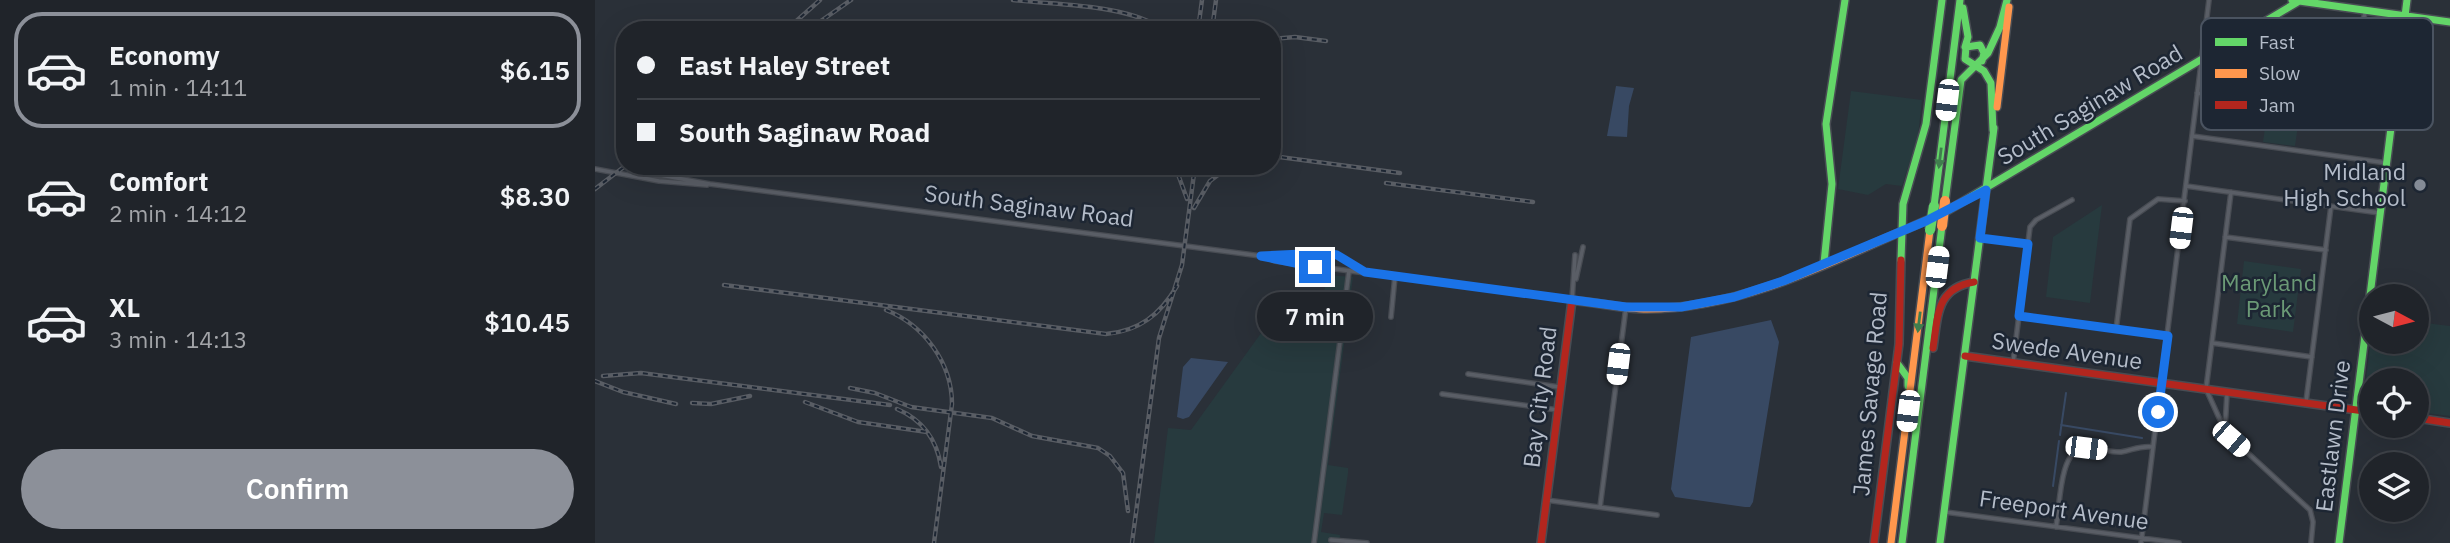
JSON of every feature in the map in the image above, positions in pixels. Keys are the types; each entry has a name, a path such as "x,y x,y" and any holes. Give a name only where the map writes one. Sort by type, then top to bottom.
{"main road":[{"path":"1824,263 1823,249 1832,184 1826,124 1845,0"},
{"name":"James Savage Road","path":"1874,543 1897,363 1905,191 1927,118 1942,0"},
{"path":"1891,543 1961,0"},
{"path":"1961,0 1968,37 1965,59 1979,63 1989,77 1995,102"},
{"path":"1902,543 1960,82 1965,73 1979,63 1999,30 2008,0"},
{"path":"1940,543 2008,0"},
{"path":"2297,0 2420,18"},
{"name":"South Saginaw Road","path":"2268,18 2297,0"},
{"name":"Eastlawn Drive","path":"2405,16 2407,0"},
{"path":"1965,48 1972,44 1980,45 1985,53 1979,63"},
{"name":"South Saginaw Road","path":"1572,300 1663,309 1712,302 1756,291 1901,232 1986,190 2201,60"},
{"name":"Eastlawn Drive","path":"2339,543 2390,130"},
{"path":"1913,455 1942,300 1954,286 1974,282"},
{"name":"Bay City Road","path":"1541,543 1572,300"},
{"name":"Swede Avenue","path":"1965,356 2359,410"},
{"path":"1897,363 1908,378 1908,411"},
{"path":"2429,420 2450,423"}],"street":[{"path":"2207,18 2209,0"},
{"path":"2364,18 2367,10"},
{"path":"2142,541 2201,60"},
{"path":"2197,93 2201,94"},
{"path":"2192,136 2386,163"},
{"name":"South Saginaw Road","path":"595,169 616,172"},
{"name":"South Saginaw Road","path":"639,175 684,178 710,184 1261,256 1324,253 1337,255 1365,272"},
{"path":"2186,186 2380,213"},
{"path":"2231,192 2206,389 2226,433 2309,510 2313,522 2311,543"},
{"path":"2116,330 2130,219 2158,199 2185,201"},
{"path":"2014,363 2032,224 2072,200"},
{"path":"2306,402 2331,206"},
{"path":"2225,237 2326,250"},
{"path":"1980,238 2028,244"},
{"path":"1575,284 1583,247"},
{"name":"Bay City Road","path":"1572,300 1575,255"},
{"name":"South Saginaw Road","path":"1261,256 1275,261 1572,300"},
{"path":"1314,543 1349,271"},
{"path":"1391,317 1395,276"},
{"path":"1600,508 1626,307"},
{"path":"2019,316 2168,336"},
{"path":"2212,343 2312,357"},
{"path":"1468,374 1561,387"},
{"path":"2226,433 2224,418 2227,392"},
{"path":"1442,394 1558,410"},
{"path":"2056,527 2066,463 2071,453 2081,448 2122,452 2138,446 2154,447"},
{"path":"1546,500 1657,515"},
{"name":"Freeport Avenue","path":"1944,512 2142,541 2179,543"},
{"path":"1331,540 1367,543"}],"green space":[{"path":"1851,91 1922,100 1918,136 1902,186 1886,184 1868,195 1838,189"},
{"path":"2265,130 2297,130 2295,146 2263,142"},
{"path":"2102,205 2090,303 2046,297 2053,237"},
{"name":"Maryland Park","path":"2244,261 2301,269 2293,332 2237,324"},
{"path":"1327,275 1353,277 1328,465 1348,468 1348,473 1342,515 1324,513 1321,532 1340,535 1339,543 1154,543 1168,428 1191,430 1290,293 1323,298"},
{"path":"2429,323 2450,326 2450,416 2429,413 2429,368 2367,368 2369,354 2429,354"}],"water":[{"path":"1616,86 1634,88 1629,106 1627,137 1607,136"},
{"path":"1771,320 1779,342 1753,502 1750,507 1745,507 1675,497 1671,489 1691,337"},
{"path":"1191,358 1228,362 1189,417 1183,419 1177,417 1183,367"}],"waterway":[{"path":"2060,435 2066,393"},
{"path":"2061,425 2142,438"},
{"path":"2053,486 2059,441"}],"railway":[{"path":"796,21 820,0"},
{"path":"821,21 851,0"},
{"path":"1013,0 1112,10 1149,21"},
{"path":"1199,21 1202,0"},
{"path":"1213,21 1216,0"},
{"path":"1281,38 1326,41"},
{"path":"1281,157 1400,173"},
{"path":"595,189 616,173"},
{"path":"1178,175 1187,199"},
{"path":"1132,543 1159,338 1182,265 1194,175"},
{"path":"1194,208 1210,181 1218,175"},
{"path":"1386,183 1533,202"},
{"path":"724,285 1106,334 1129,329 1147,320 1156,313 1177,286"},
{"path":"886,310 912,325 924,336 941,360 951,389 952,404 934,543"},
{"path":"603,376 641,373 890,405"},
{"path":"595,381 623,392 676,404"},
{"path":"850,388 875,393 911,407 992,418 1032,436 1098,448 1110,456 1123,473 1128,511"},
{"path":"692,403 711,404 750,396"},
{"path":"805,402 858,422 927,432"},
{"path":"897,409 914,419 927,432 936,448 941,467"}],"traffic: fast":[{"path":"1824,263 1832,184 1826,124 1845,0"},
{"path":"1901,260 1903,204 1926,124 1942,0"},
{"path":"1934,206 1960,0"},
{"path":"1945,201 1961,80 1988,53 2000,27 2007,0"},
{"path":"2292,0 2421,18"},
{"path":"2271,18 2301,0"},
{"path":"2405,18 2407,0"},
{"path":"1963,8 1968,37 1965,47"},
{"path":"2433,20 2450,22"},
{"path":"1982,61 1984,53 1980,45 1966,47 1965,59 1984,71 1991,83 1993,130"},
{"path":"1942,214 2201,60"},
{"path":"1940,543 1994,128"},
{"path":"2339,543 2391,130"},
{"path":"1930,230 1934,206"},
{"path":"1902,543 1942,226"},
{"path":"1897,363 1908,378 1908,386"}],"traffic: slow":[{"path":"1997,107 2009,7"},
{"path":"1942,226 1945,201"},
{"path":"1578,301 1647,309 1684,307 1721,300 1794,278 1932,218"},
{"path":"1891,543 1930,230"}],"traffic: jam":[{"path":"1874,543 1899,344 1901,260"},
{"path":"1933,348 1941,305 1952,290 1974,282"},
{"path":"1541,543 1572,300 1578,301"},
{"path":"1965,356 2359,410"},
{"path":"2429,420 2450,423"}],"place":[{"name":"Midland High School","path":"2420,185"}],"route":[{"path":"1315,267 1275,261 1261,256 1324,253 1337,255 1365,272 1626,307 1681,307 1734,297 1783,281 1926,221 1986,190 1980,238 2028,244 2019,316 2168,336 2158,412"}]}
